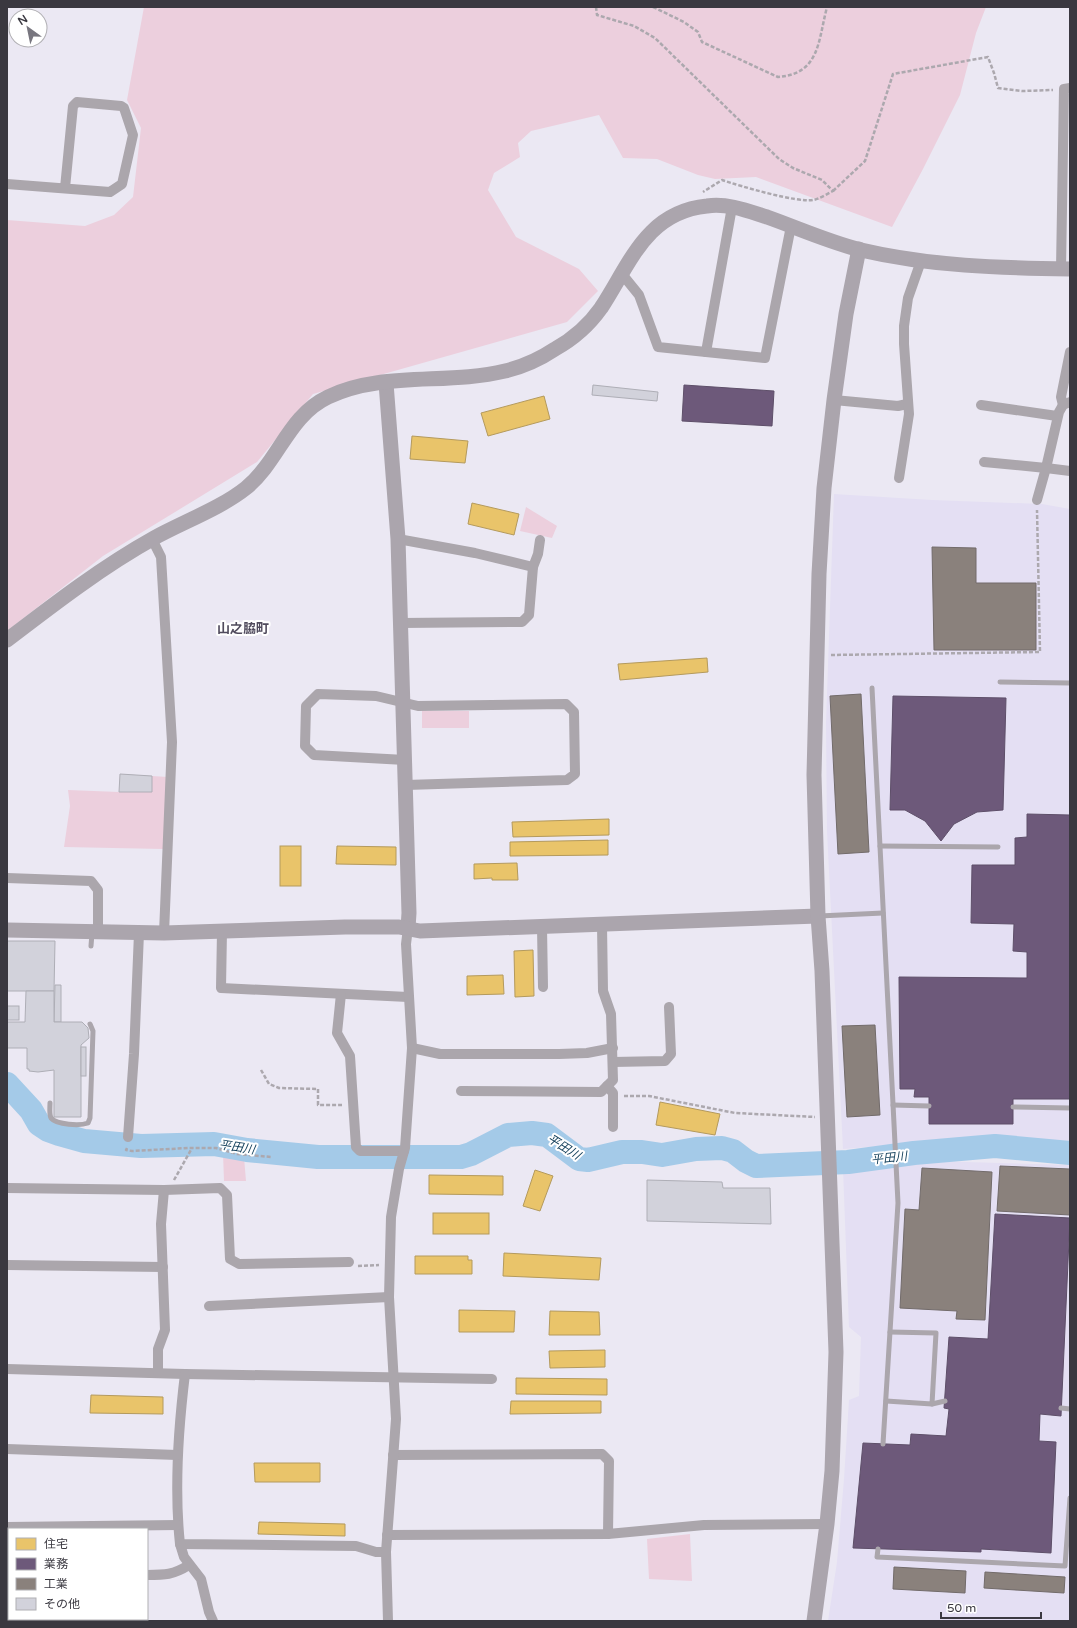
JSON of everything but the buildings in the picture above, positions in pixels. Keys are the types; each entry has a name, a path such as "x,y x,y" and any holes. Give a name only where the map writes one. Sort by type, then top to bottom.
{"street":[{"path":"7,640 67,594 152,539 229,500 244,490 269,464 296,422 308,410 326,398 346,390 386,383 471,377 505,372 524,365 571,340 585,327 599,310 637,248 660,223 672,216 697,207 714,205 732,207 859,249 921,261 965,265 1065,269 1067,89"},
{"path":"7,184 110,192 122,184 133,135 124,108 121,106 77,102 73,106 64,188"},
{"path":"706,352 732,207"},
{"path":"622,274 639,295 658,347 765,358 791,226"},
{"path":"814,1621 827,1524 832,1471 836,1352 822,971 818,916 814,775 819,574 824,488 834,400 846,314 859,249"},
{"path":"899,478 909,414 904,326 908,298 921,261"},
{"path":"1037,500 1046,468 1057,416 1066,404 1061,398 1070,352"},
{"path":"386,383 398,539 402,623 409,913 406,944 412,1048 402,1156 391,1218 389,1297 396,1419 386,1552 388,1621"},
{"path":"834,400 898,406 908,404"},
{"path":"981,405 1057,416"},
{"path":"984,462 1070,471"},
{"path":"152,539 161,557 172,742 164,933"},
{"path":"398,539 475,553 533,567"},
{"path":"402,623 522,622 529,615 533,567 538,554 540,540"},
{"path":"405,760 314,755 304,746 306,706 318,694 376,696 418,706 566,704 574,712 576,774 567,780 406,785"},
{"path":"7,878 91,881 98,890 94,937"},
{"path":"7,930 94,937 139,933 399,926 420,932 818,916"},
{"path":"461,1091 601,1092 607,1086 612,1080 613,1048 611,1014 603,991 602,925"},
{"path":"542,927 544,987"},
{"path":"222,931 221,988 408,997"},
{"path":"128,1137 134,1054 139,933"},
{"path":"340,994 336,1034 350,1056 352,1105 356,1147 360,1151 402,1156"},
{"path":"613,1062 665,1061 671,1054 669,1007"},
{"path":"412,1048 440,1054 559,1054 587,1053 613,1048"},
{"path":"607,1086 614,1093 613,1127"},
{"path":"7,1188 168,1190 220,1188 227,1195 230,1259 239,1264 349,1262"},
{"path":"158,1373 158,1349 165,1330 161,1224 168,1190"},
{"path":"329,1251 329,1262"},
{"path":"7,1265 163,1266"},
{"path":"209,1306 389,1297"},
{"path":"7,1369 185,1374 492,1379"},
{"path":"185,1374 179,1419 177,1455 178,1524 180,1544 184,1557 201,1579 208,1612 213,1621"},
{"path":"7,1449 177,1455"},
{"path":"393,1455 602,1454 609,1461 608,1534"},
{"path":"7,1527 178,1524"},
{"path":"387,1535 608,1534 704,1525 827,1524"},
{"path":"180,1544 356,1546 386,1552"},
{"path":"148,1575 168,1575 189,1565"}],"lane":[{"path":"1000,682 1070,683"},
{"path":"872,688 898,1203 883,1444"},
{"path":"880,846 998,847"},
{"path":"818,916 883,913"},
{"path":"50,1102 50,1116 57,1122 82,1126 88,1123 90,1118 93,1031 90,1024"},
{"path":"893,1105 929,1106"},
{"path":"1013,1108 1070,1108"},
{"path":"890,1332 936,1333 932,1404"},
{"path":"886,1401 932,1404 945,1401"},
{"path":"1061,1408 1070,1409"},
{"path":"878,1549 877,1557 1065,1566 1070,1498"}],"path":[{"path":"596,7 597,15 634,26 656,38 780,159 793,168 822,180 833,191"},
{"path":"653,7 689,25 698,32 702,42 778,77 788,76 803,70 814,58 827,7"},
{"path":"702,192 722,180 743,187 798,200 813,200 833,191 865,161 893,74 988,57 998,88 1022,91 1067,89"},
{"path":"817,655 1040,652 1037,500"},
{"path":"261,1070 269,1084 279,1088 318,1089 318,1105 352,1105"},
{"path":"614,1097 649,1096 735,1113 828,1117"},
{"path":"168,1190 192,1148"},
{"path":"126,1150 216,1148 237,1154 271,1157"},
{"path":"349,1262 355,1266 390,1265"}],"shaded area":[{"path":"144,7 986,7 976,33 960,95 892,227 756,177 715,179 698,175 657,159 623,158 599,115 531,131 518,143 520,157 494,173 488,190 516,237 579,269 598,291 567,322 313,394 257,462 103,556 7,631 7,220 85,226 114,215 133,197 141,128 127,100"},
{"path":"834,494 932,500 1042,504 1070,509 1070,1141 988,1138 843,1149 827,831 826,723"},
{"path":"526,507 557,526 552,538 520,531"},
{"path":"422,711 469,711 469,728 422,728"},
{"path":"120,774 168,777 163,849 64,847 70,806 68,790 119,792"},
{"path":"223,1153 244,1157 246,1181 224,1181"},
{"path":"931,1161 1070,1165 1070,1621 828,1621 837,1562 849,1400 859,1396 861,1337 849,1327 843,1169"},
{"path":"690,1534 692,1581 649,1579 647,1539"}],"waterway":[{"name":"平田川","path":"7,1084 31,1110 39,1124 48,1130 84,1141 141,1146 214,1144 247,1150 318,1157 461,1157 471,1154 508,1135 532,1133 547,1135 579,1159 588,1160 622,1152 642,1152 662,1155 696,1149 722,1148 733,1151 746,1161 756,1166 848,1162 914,1153 995,1146 1070,1153"}],"district":[{"name":"山之脇町","path":"243,629"}]}
